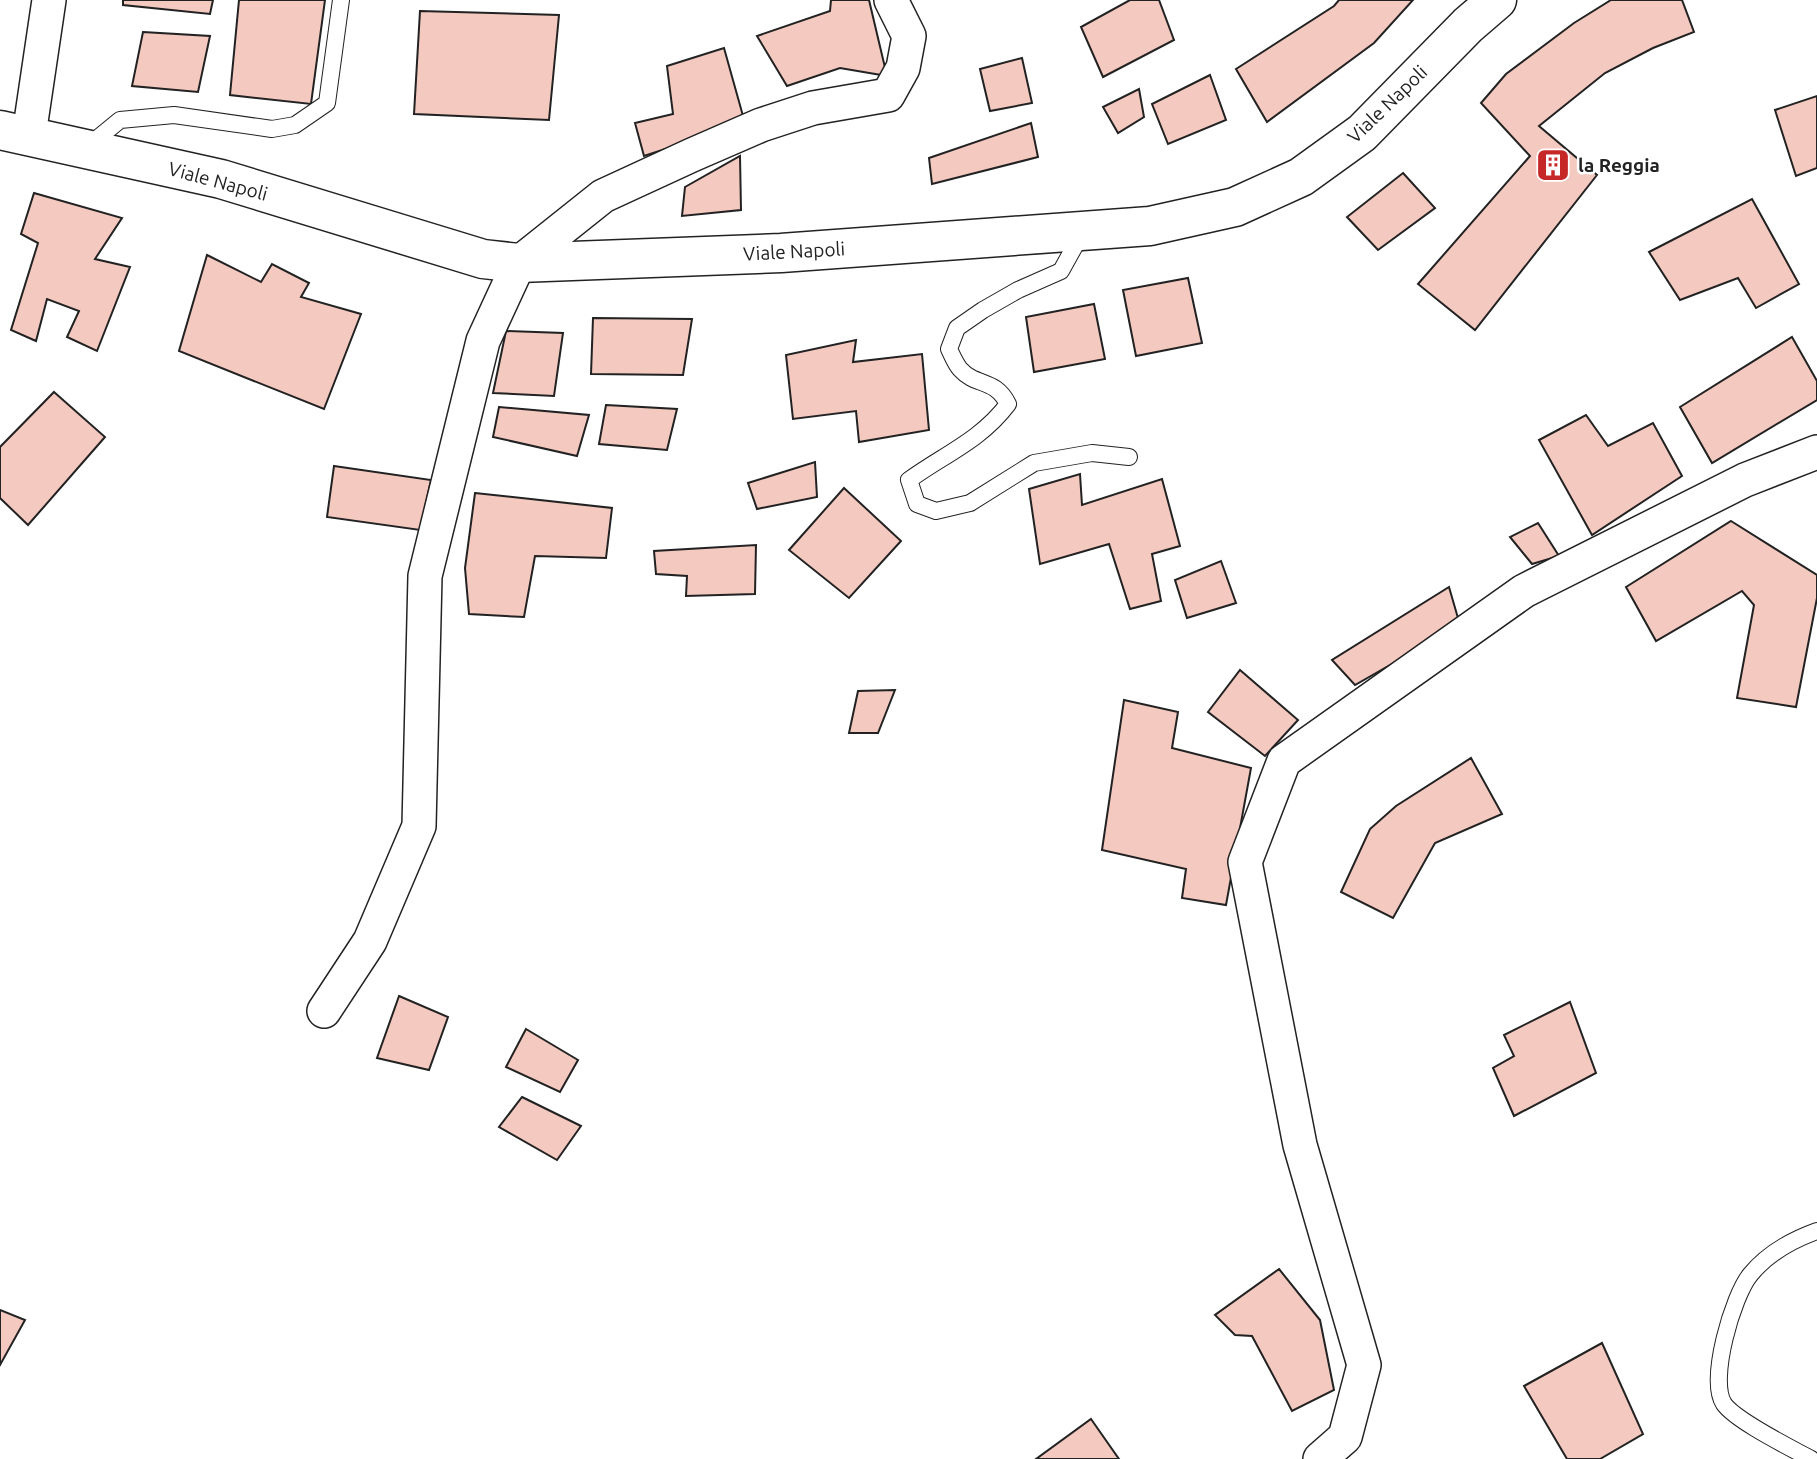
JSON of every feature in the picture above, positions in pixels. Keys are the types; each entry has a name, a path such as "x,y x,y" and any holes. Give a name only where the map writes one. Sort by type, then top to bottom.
{"main road":[{"name":"Viale Napoli","path":"15,133 221,179 483,259 519,263 781,253 1150,226 1235,207 1300,177 1362,133 1468,25 1497,0"}],"street":[{"path":"15,133 49,0"},
{"path":"324,1011 370,942 419,826 425,576 483,341 519,263 603,196 692,155 761,125 813,108 888,95 903,68 909,36 891,0"},
{"path":"1320,1459 1345,1437 1364,1365 1300,1145 1245,862 1284,761 1524,591 1745,480 1817,452"}],"lane":[{"path":"85,148 120,120 174,116 272,129 295,125 327,103 341,0"},
{"path":"1084,231 1061,271 1018,289 957,328 949,349 960,369 1001,390 1008,404 994,423 968,443 909,480 916,504 936,511 970,503 1034,463 1092,453 1129,457"},
{"path":"1811,1459 1748,1423 1724,1404 1718,1374 1723,1339 1748,1277 1774,1252 1817,1231"}],"building":[{"path":"123,0 213,0 210,14 123,5"},
{"path":"239,0 325,0 311,104 230,95"},
{"path":"831,0 869,0 887,76 840,68 787,86 757,36 830,11"},
{"path":"1130,0 1159,0 1174,40 1103,77 1081,27"},
{"path":"1339,0 1413,0 1374,43 1267,122 1236,69 1334,6"},
{"name":"la Reggia","path":"1611,0 1682,0 1694,32 1653,48 1605,73 1539,126 1597,175 1475,330 1418,284 1530,156 1481,103 1506,74 1574,23"},
{"path":"420,11 559,15 549,120 414,114"},
{"path":"143,32 210,36 198,92 132,86"},
{"path":"724,48 745,123 644,156 635,123 673,114 667,66"},
{"path":"1022,58 1032,103 990,111 980,69"},
{"path":"1210,75 1226,120 1168,144 1152,104"},
{"path":"1139,89 1144,117 1118,133 1103,107"},
{"path":"1817,96 1817,168 1796,176 1775,110"},
{"path":"1031,123 1038,157 932,184 929,158"},
{"path":"740,156 741,210 682,216 685,187"},
{"path":"1403,173 1435,208 1378,250 1347,217"},
{"path":"34,193 122,218 95,259 130,267 97,351 67,337 79,311 47,299 36,341 11,330 38,243 21,234"},
{"path":"1752,199 1799,284 1756,308 1738,278 1680,300 1649,252"},
{"path":"207,255 261,282 272,264 309,283 301,297 361,314 324,409 179,351"},
{"path":"1188,278 1202,343 1136,356 1123,290"},
{"path":"1094,304 1105,359 1034,372 1026,317"},
{"path":"593,318 692,319 683,375 591,374"},
{"path":"506,331 563,333 554,396 493,393"},
{"path":"1792,337 1817,381 1817,400 1712,463 1680,407"},
{"path":"856,340 853,362 922,354 929,430 859,442 856,411 793,419 786,355"},
{"path":"54,392 105,437 28,525 0,498 0,447"},
{"path":"606,405 677,409 667,450 599,444"},
{"path":"499,407 589,415 577,456 493,437"},
{"path":"1586,415 1608,446 1653,423 1682,476 1592,535 1539,440"},
{"path":"815,462 817,497 757,509 748,483"},
{"path":"334,466 431,480 420,530 327,517"},
{"path":"1080,474 1082,505 1162,479 1180,546 1152,554 1161,601 1130,609 1109,544 1040,564 1029,489"},
{"path":"844,488 901,541 849,598 789,550"},
{"path":"475,493 612,508 606,558 535,556 524,617 469,614 465,568"},
{"path":"1731,521 1817,575 1817,598 1796,707 1737,698 1754,605 1742,591 1656,641 1626,587"},
{"path":"1538,523 1559,556 1532,564 1510,537"},
{"path":"756,545 755,594 686,596 687,576 656,574 654,551"},
{"path":"1221,561 1236,603 1187,618 1175,580"},
{"path":"1449,587 1460,625 1355,685 1332,660"},
{"path":"1240,670 1298,720 1265,756 1208,712"},
{"path":"895,690 878,733 849,733 858,691"},
{"path":"1124,700 1178,712 1172,748 1251,768 1226,905 1182,898 1186,869 1102,850"},
{"path":"1471,758 1502,814 1435,843 1393,918 1341,892 1370,829 1396,806"},
{"path":"399,996 448,1017 429,1070 377,1058"},
{"path":"1570,1002 1596,1073 1514,1116 1493,1068 1514,1056 1504,1035"},
{"path":"526,1029 578,1060 560,1092 506,1067"},
{"path":"522,1097 581,1126 557,1160 499,1127"},
{"path":"1279,1269 1320,1320 1334,1390 1292,1411 1252,1336 1235,1335 1215,1315"},
{"path":"0,1310 25,1320 0,1365"},
{"path":"1602,1343 1643,1434 1600,1459 1567,1459 1524,1386"},
{"path":"1091,1419 1119,1459 1036,1459"}],"place":[{"name":"la Reggia","path":"1553,165"}]}
